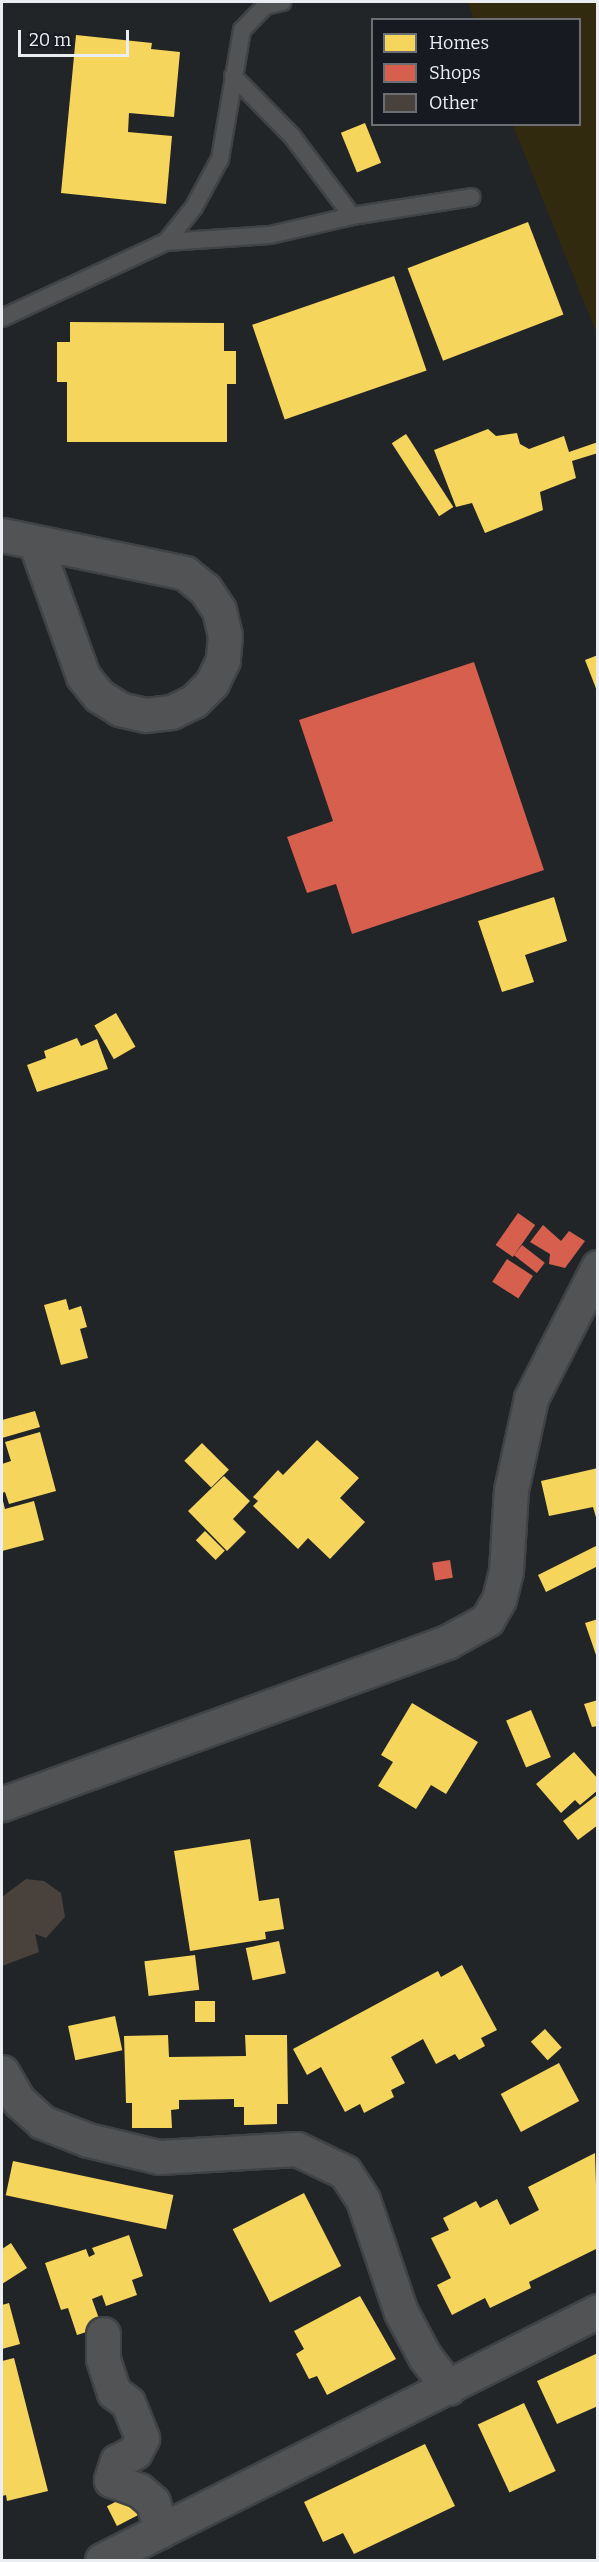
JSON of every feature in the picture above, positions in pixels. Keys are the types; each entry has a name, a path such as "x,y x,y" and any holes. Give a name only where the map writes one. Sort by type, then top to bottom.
{"street":[{"path":"2,535 36,545 185,573 205,589 219,610 225,634 223,660 212,683 194,701 171,712 146,715 120,709 99,696 83,676 36,545"},
{"path":"2,1804 447,1642 487,1620 499,1599 506,1570 511,1490 531,1398 597,1267"},
{"path":"2,2072 20,2101 42,2122 88,2140 159,2157 297,2150 345,2172 363,2200 401,2312 425,2357 449,2388"},
{"path":"102,2560 449,2388 597,2311"},
{"path":"103,2334 103,2359 114,2392 137,2417 142,2438 135,2452 117,2461 111,2480 139,2490 153,2502 161,2531"}],"lane":[{"path":"166,242 194,207 220,159 232,76 242,30 265,6 283,2"},
{"path":"232,76 292,136 352,216"},
{"path":"2,318 166,242 270,235 352,216 472,197"}],"sand":[{"path":"468,2 597,2 597,334 513,126 581,126 581,18 474,18"}],"building: Homes":[{"path":"76,35 152,43 151,49 180,52 174,117 129,113 128,132 172,136 166,204 61,193"},
{"path":"365,123 381,163 357,173 341,133"},
{"path":"528,222 563,314 443,361 408,268"},
{"path":"394,276 427,371 285,419 252,325"},
{"path":"70,322 224,323 224,351 236,351 236,384 227,384 227,442 67,442 67,382 57,382 57,342 70,342"},
{"path":"488,429 496,436 517,433 520,444 529,449 564,436 569,452 598,442 598,453 572,461 576,478 540,492 543,510 485,533 472,503 456,507 434,450"},
{"path":"406,434 453,507 439,516 392,443"},
{"path":"598,655 598,691 597,691 585,660"},
{"path":"554,897 567,941 525,955 534,982 502,992 478,921"},
{"path":"116,1013 136,1047 114,1059 94,1026"},
{"path":"77,1038 81,1046 97,1039 108,1069 37,1092 27,1065 46,1058 44,1051"},
{"path":"66,1299 69,1310 81,1306 87,1327 80,1329 88,1358 61,1365 44,1305"},
{"path":"35,1411 40,1427 2,1438 2,1420"},
{"path":"40,1432 56,1491 9,1504 5,1492 2,1493 2,1464 11,1461 5,1442"},
{"path":"317,1440 359,1478 340,1498 365,1522 330,1559 308,1538 298,1549 253,1506 258,1501 253,1497 278,1470 283,1475"},
{"path":"202,1443 229,1470 211,1488 184,1461"},
{"path":"598,1468 598,1524 593,1507 549,1516 541,1481"},
{"path":"224,1476 250,1501 233,1519 246,1532 227,1551 188,1511"},
{"path":"2,1497 5,1509 34,1501 44,1540 2,1551"},
{"path":"205,1531 225,1551 216,1560 196,1540"},
{"path":"598,1545 598,1566 546,1592 538,1575"},
{"path":"598,1619 598,1654 596,1655 585,1623"},
{"path":"598,1700 598,1726 592,1727 584,1704"},
{"path":"412,1703 478,1742 446,1794 431,1785 416,1809 378,1786 393,1762 381,1755"},
{"path":"531,1710 551,1757 526,1767 506,1721"},
{"path":"574,1752 598,1779 598,1790 580,1805 575,1800 561,1813 536,1784"},
{"path":"598,1794 598,1825 578,1840 563,1821"},
{"path":"250,1839 259,1901 279,1898 284,1929 265,1932 266,1939 190,1951 174,1851"},
{"path":"279,1941 286,1973 253,1980 246,1948"},
{"path":"195,1955 199,1990 149,1996 144,1961"},
{"path":"462,1965 497,2030 481,2038 485,2046 459,2060 455,2054 436,2064 423,2039 391,2057 405,2083 391,2090 394,2097 364,2113 360,2104 345,2112 321,2067 307,2075 293,2049 438,1971 441,1977"},
{"path":"195,2001 215,2001 215,2022 195,2022"},
{"path":"115,2016 122,2050 75,2060 68,2026"},
{"path":"545,2029 562,2048 548,2060 531,2042"},
{"path":"168,2035 169,2057 246,2056 245,2035 287,2035 288,2104 277,2104 277,2124 244,2125 244,2107 234,2107 234,2099 179,2100 179,2109 171,2110 172,2128 132,2128 132,2103 126,2103 124,2036"},
{"path":"559,2063 579,2101 521,2132 501,2094"},
{"path":"595,2153 598,2248 529,2282 531,2288 490,2308 485,2298 452,2315 437,2285 451,2278 431,2238 449,2230 443,2218 476,2201 480,2208 497,2199 510,2225 539,2210 528,2187"},
{"path":"13,2161 173,2195 166,2229 6,2195"},
{"path":"304,2193 341,2266 270,2302 233,2229"},
{"path":"129,2235 143,2276 132,2280 137,2295 106,2306 102,2295 92,2299 102,2327 77,2335 68,2308 61,2310 45,2263 86,2249 89,2257 95,2254 92,2248"},
{"path":"11,2243 27,2268 2,2284 2,2249"},
{"path":"360,2296 396,2359 327,2395 317,2376 309,2379 296,2354 304,2349 294,2331"},
{"path":"9,2303 20,2344 2,2349 2,2305"},
{"path":"598,2353 598,2406 557,2424 537,2381"},
{"path":"14,2358 48,2491 7,2501 6,2495 2,2496 2,2361"},
{"path":"524,2403 556,2471 509,2493 478,2425"},
{"path":"425,2444 455,2506 354,2554 343,2533 323,2542 304,2502"},
{"path":"139,2490 149,2510 117,2526 107,2506"}],"building: Shops":[{"path":"474,662 544,870 352,934 336,884 307,893 287,837 333,821 299,720"},
{"path":"518,1213 535,1225 513,1257 496,1245"},
{"path":"543,1225 561,1241 569,1231 585,1241 565,1268 549,1264 550,1254 530,1242"},
{"path":"522,1245 545,1263 537,1273 514,1255"},
{"path":"507,1259 533,1276 518,1299 492,1282"},
{"path":"450,1560 453,1578 435,1581 432,1563"}],"building: Other":[{"path":"26,1879 44,1881 61,1893 65,1917 46,1938 35,1934 39,1952 2,1966 2,1897"}]}
